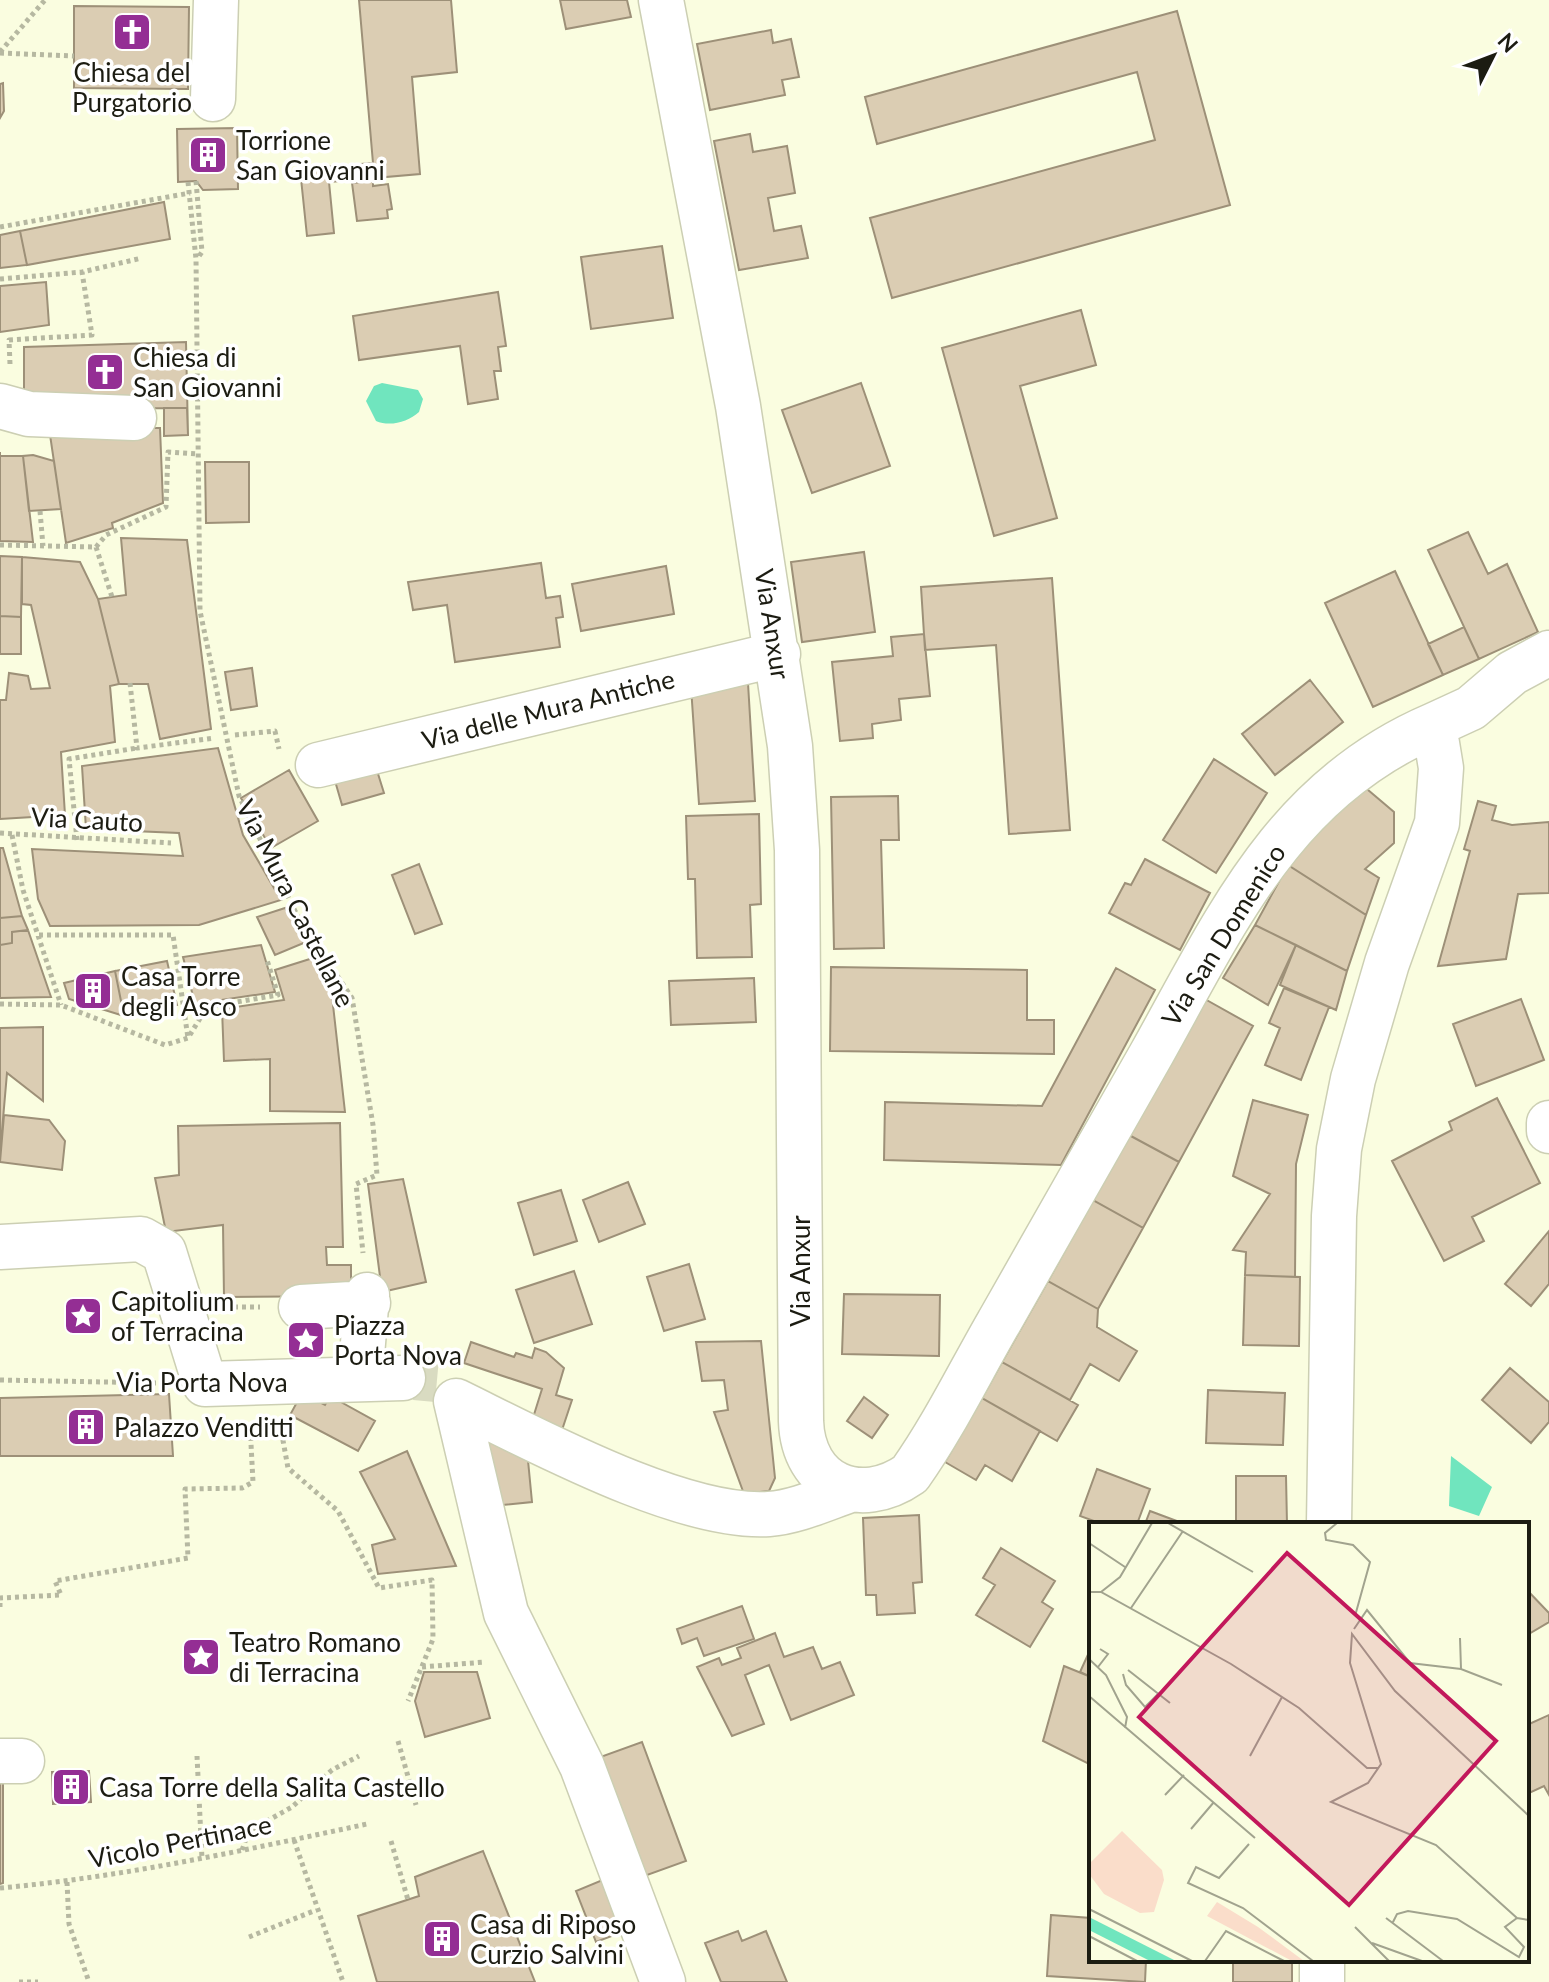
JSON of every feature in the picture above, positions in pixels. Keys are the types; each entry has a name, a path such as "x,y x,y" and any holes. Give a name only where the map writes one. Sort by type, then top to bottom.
{"street":[{"path":"213,99 216,0"},
{"name":"Via Anxur","path":"661,0 708,243 778,654 794,791 801,1435 806,1454 816,1469 832,1482 850,1490"},
{"path":"5,407 29,414 134,418"},
{"path":"1329,1522 1334,1216 1339,1149 1353,1079 1387,963 1437,823 1441,768 1452,717 1512,673 1549,653"},
{"name":"Via delle Mura Antiche","path":"318,765 778,654"},
{"path":"1452,717 1549,686"},
{"name":"Via San Domenico","path":"850,1490 872,1491 893,1486 910,1474 922,1456 1208,953 1272,852 1304,813 1348,773 1384,750 1452,717"},
{"path":"1549,1123 1549,1131"},
{"path":"0,1247 141,1239 164,1252 183,1307 242,1384"},
{"path":"301,1307 366,1284 360,1379"},
{"name":"Via Porta Nova","path":"242,1384 360,1379 425,1383"},
{"path":"425,1383 583,1461 662,1492 728,1512 787,1511 850,1490"},
{"path":"425,1383 502,1599 591,1789 663,1982"}],"path":[{"path":"0,53 45,0"},
{"path":"0,53 74,56"},
{"path":"196,181 202,252 196,259"},
{"name":"Via Mura Castellane","path":"188,182 196,259 200,611 239,796 297,915 352,998 373,1125 377,1175 356,1184 366,1284"},
{"path":"0,227 190,193"},
{"path":"0,279 82,272 142,258"},
{"path":"5,407 9,340 92,335 82,272"},
{"path":"96,547 106,535 166,507 168,452 198,454"},
{"path":"40,511 43,546"},
{"path":"0,545 96,547"},
{"path":"96,547 112,597"},
{"path":"130,683 137,748"},
{"path":"235,735 275,731 278,744"},
{"path":"77,840 69,759 215,738"},
{"name":"Via Cauto","path":"0,833 77,840 171,843"},
{"path":"12,835 23,890 61,1005"},
{"path":"39,935 173,935 188,1038"},
{"path":"0,1004 61,1005 165,1045 188,1038 207,1007 278,995 267,960"},
{"path":"183,1307 301,1307"},
{"name":"Via Porta Nova","path":"0,1380 242,1384"},
{"path":"0,1607 0,1598 61,1595 55,1581 188,1558 185,1489 242,1488 253,1482 242,1384"},
{"path":"242,1384 288,1468 338,1511 362,1549 379,1588 432,1580 433,1639 408,1701"},
{"path":"422,1667 528,1659"},
{"path":"398,1741 416,1805"},
{"path":"197,1756 202,1859"},
{"path":"242,1851 249,1831 292,1807 332,1770 359,1756"},
{"name":"Vicolo Pertinace","path":"0,1888 67,1882 202,1859 367,1824"},
{"path":"294,1840 343,1982"},
{"path":"391,1841 408,1900"},
{"path":"67,1882 69,1924 89,1982"},
{"path":"249,1937 316,1910"},
{"path":"19,1982 38,1982"}],"shaded area":[{"path":"382,383 418,390 423,399 419,412 399,422 387,424 376,421 366,401 374,386"},
{"path":"1451,1456 1492,1487 1479,1516 1449,1506"}],"building":[{"path":"359,0 451,0 457,72 412,77 420,174 329,182 334,233 307,236 300,169 373,163"},
{"path":"560,0 627,0 631,17 566,29"},
{"name":"Chiesa del Purgatorio","path":"74,6 189,7 188,89 74,88"},
{"path":"1177,11 1230,205 892,298 870,218 1155,140 1137,72 877,144 865,97"},
{"path":"771,30 773,43 791,39 799,77 782,80 785,95 710,110 697,44"},
{"path":"3,83 4,111 0,118 0,84"},
{"name":"Torrione San Giovanni","path":"237,128 238,189 203,190 196,181 178,182 177,129"},
{"path":"750,134 753,152 787,146 795,193 768,198 774,231 801,226 808,258 739,270 714,141"},
{"path":"373,181 373,186 388,184 392,209 387,210 388,218 357,221 352,183"},
{"path":"164,202 170,239 27,265 20,231"},
{"path":"20,231 27,265 0,268 0,235"},
{"path":"662,246 673,318 591,329 581,257"},
{"path":"46,282 49,325 0,332 0,286"},
{"path":"498,292 506,346 498,347 501,371 494,371 498,399 468,404 460,346 359,360 353,316"},
{"path":"1081,310 1096,365 1020,386 1057,518 994,536 942,348"},
{"name":"Chiesa di San Giovanni","path":"186,342 188,435 164,436 164,408 24,410 24,347"},
{"path":"861,383 890,466 812,493 782,410"},
{"path":"164,408 187,408 188,435 164,436"},
{"path":"49,428 160,428 163,503 112,523 113,528 66,543"},
{"path":"33,455 54,461 61,509 29,511 23,456"},
{"path":"0,456 23,456 33,542 0,541"},
{"path":"205,462 249,462 249,522 206,523"},
{"path":"1468,532 1488,574 1507,564 1538,632 1479,659 1428,550"},
{"path":"121,538 187,540 211,729 160,739 148,684 119,684 98,599 126,595"},
{"path":"864,552 875,632 802,642 791,562"},
{"path":"0,556 22,557 21,617 0,616"},
{"path":"22,557 80,562 98,599 119,684 110,686 115,742 61,752 65,815 0,819 0,700 6,700 9,673 28,676 31,689 50,688 31,605 22,604"},
{"path":"541,563 546,598 560,596 563,617 556,618 560,647 455,662 447,605 413,610 408,582"},
{"path":"666,566 674,614 581,631 572,584"},
{"path":"1395,571 1443,675 1373,707 1325,603"},
{"path":"1052,578 1070,830 1009,834 996,645 925,650 921,587"},
{"path":"0,616 21,617 21,654 0,654"},
{"path":"1464,627 1479,659 1443,675 1428,644"},
{"path":"924,634 930,696 899,699 901,720 872,724 873,738 840,741 832,662 893,656 891,637"},
{"path":"252,668 257,706 231,710 225,672"},
{"path":"1310,680 1343,722 1275,775 1242,734"},
{"path":"748,683 755,801 699,804 691,687"},
{"path":"218,748 243,835 281,900 199,925 50,926 38,899 32,849 183,856 179,833 86,829 82,766"},
{"path":"1214,759 1267,793 1216,873 1163,840"},
{"path":"374,761 384,793 342,805 333,774"},
{"path":"289,770 318,821 271,848 241,798"},
{"path":"1361,784 1394,812 1394,843 1365,869 1379,878 1366,915 1288,865"},
{"path":"898,796 899,840 881,840 884,948 834,949 831,797"},
{"path":"1478,801 1496,806 1492,820 1512,825 1549,822 1549,893 1518,894 1506,959 1438,966 1470,851 1464,849"},
{"path":"759,814 761,904 750,905 752,957 697,958 695,879 688,879 686,816"},
{"path":"0,848 3,848 22,916 0,918"},
{"path":"1145,859 1210,893 1180,950 1109,913 1125,883 1131,885"},
{"path":"419,864 442,924 415,934 392,875"},
{"path":"1288,865 1366,915 1347,971 1255,925"},
{"path":"285,908 306,942 275,955 257,917"},
{"path":"22,916 28,930 12,932 12,943 0,945 0,918"},
{"path":"1255,925 1296,945 1268,1005 1223,978"},
{"path":"28,930 51,997 0,998 0,945 12,943 12,932"},
{"path":"261,945 275,992 195,1004 183,957"},
{"path":"1296,945 1347,971 1336,1010 1280,985"},
{"path":"313,958 332,996 345,1112 270,1111 270,1059 224,1061 222,1009 284,1000 275,970"},
{"path":"167,961 177,1005 124,1016 115,971"},
{"path":"831,967 1027,970 1027,1020 1054,1020 1054,1054 830,1051"},
{"path":"1116,968 1155,990 1061,1165 884,1160 885,1102 1042,1106"},
{"name":"Casa Torre degli Asco","path":"115,971 124,1016 69,999 64,983"},
{"path":"754,978 756,1022 671,1025 669,981"},
{"path":"1284,988 1329,1007 1301,1080 1265,1065 1280,1028 1269,1023"},
{"path":"1203,998 1253,1026 1179,1162 1129,1135"},
{"path":"1521,999 1544,1060 1476,1086 1453,1024"},
{"path":"43,1027 43,1101 7,1073 0,1154 0,1028"},
{"path":"1497,1098 1540,1183 1472,1217 1484,1241 1444,1261 1392,1161 1452,1130 1449,1122"},
{"path":"1253,1100 1308,1115 1296,1164 1295,1277 1245,1275 1246,1252 1233,1250 1270,1194 1233,1176"},
{"path":"4,1115 49,1120 65,1141 62,1170 0,1162"},
{"path":"340,1123 343,1247 326,1247 327,1265 351,1265 351,1296 224,1297 223,1225 166,1232 155,1178 179,1175 178,1126"},
{"path":"1129,1135 1179,1162 1143,1228 1093,1200"},
{"path":"403,1179 426,1282 382,1292 368,1184"},
{"path":"628,1182 645,1224 599,1242 583,1200"},
{"path":"561,1190 577,1241 534,1255 518,1203"},
{"path":"1093,1200 1143,1228 1098,1309 1048,1281"},
{"path":"1549,1231 1549,1284 1531,1306 1505,1284"},
{"path":"689,1264 705,1319 664,1331 647,1277"},
{"path":"574,1271 592,1324 534,1343 516,1290"},
{"path":"1245,1275 1300,1277 1299,1346 1243,1345"},
{"path":"1048,1281 1098,1309 1097,1327 1137,1351 1119,1381 1090,1364 1070,1400 1002,1362"},
{"path":"844,1294 940,1295 939,1356 842,1354"},
{"path":"761,1341 775,1478 769,1491 744,1494 714,1412 728,1410 724,1380 702,1381 696,1342"},
{"path":"471,1342 514,1357 516,1353 532,1358 535,1348 546,1352 564,1368 556,1395 572,1400 562,1430 532,1421 542,1389 464,1363"},
{"path":"1002,1362 1078,1405 1057,1441 982,1398"},
{"path":"1510,1368 1549,1402 1549,1422 1531,1443 1482,1400"},
{"path":"1208,1390 1285,1393 1283,1445 1206,1443"},
{"path":"302,1393 325,1405 330,1396 375,1421 358,1451 290,1415"},
{"name":"Palazzo Venditti","path":"169,1394 173,1456 0,1456 0,1398"},
{"path":"864,1397 888,1415 872,1438 847,1421"},
{"path":"982,1398 1040,1431 1012,1481 985,1465 976,1480 945,1462"},
{"path":"487,1434 527,1450 532,1502 493,1506"},
{"path":"407,1451 456,1566 378,1574 372,1545 395,1539 360,1472"},
{"path":"1097,1469 1150,1489 1138,1522 1096,1522 1080,1516"},
{"path":"1236,1476 1286,1476 1287,1522 1236,1522"},
{"path":"1150,1511 1179,1522 1146,1522"},
{"path":"919,1515 922,1582 913,1583 915,1613 877,1615 876,1595 866,1595 863,1518"},
{"path":"1001,1548 1055,1581 1042,1602 1053,1609 1030,1647 976,1615 995,1585 983,1578"},
{"path":"1529,1592 1549,1613 1549,1622 1529,1634"},
{"path":"742,1606 754,1639 704,1656 697,1638 682,1644 677,1629"},
{"path":"775,1633 784,1657 813,1647 822,1669 840,1662 854,1695 791,1720 769,1665 745,1675 764,1724 732,1736 697,1667 719,1658 722,1665 741,1658 737,1648"},
{"path":"1089,1652 1089,1676 1080,1672"},
{"path":"1064,1666 1089,1676 1089,1764 1043,1741"},
{"path":"424,1672 477,1672 490,1718 425,1737 415,1701"},
{"path":"1549,1715 1549,1795 1544,1786 1529,1793 1529,1724"},
{"path":"642,1742 686,1861 636,1879 592,1760"},
{"name":"Casa Torre della Salita Castello","path":"89,1771 91,1802 53,1804 52,1772"},
{"path":"0,1773 3,1773 3,1883 0,1884"},
{"name":"Casa di Riposo Curzio Salvini","path":"483,1851 535,1982 377,1982 358,1916 419,1896 415,1877"},
{"path":"617,1874 638,1926 596,1942 576,1891"},
{"path":"1051,1915 1089,1918 1089,1962 1146,1962 1145,1982 1047,1976"},
{"path":"738,1931 742,1941 766,1931 787,1982 721,1982 705,1943"},
{"path":"1233,1962 1292,1962 1292,1982 1233,1982"}],"tunnel":[{"path":"415,1378 437,1380"}],"place":[{"name":"Chiesa del Purgatorio","path":"132,32"},
{"name":"Torrione San Giovanni","path":"208,155"},
{"name":"Chiesa di San Giovanni","path":"105,372"},
{"name":"Casa Torre degli Asco","path":"93,991"},
{"name":"Capitolium of Terracina","path":"83,1316"},
{"name":"Piazza Porta Nova","path":"306,1340"},
{"name":"Palazzo Venditti","path":"86,1427"},
{"name":"Teatro Romano di Terracina","path":"201,1657"},
{"name":"Casa Torre della Salita Castello","path":"71,1787"},
{"name":"Casa di Riposo Curzio Salvini","path":"442,1939"}]}
